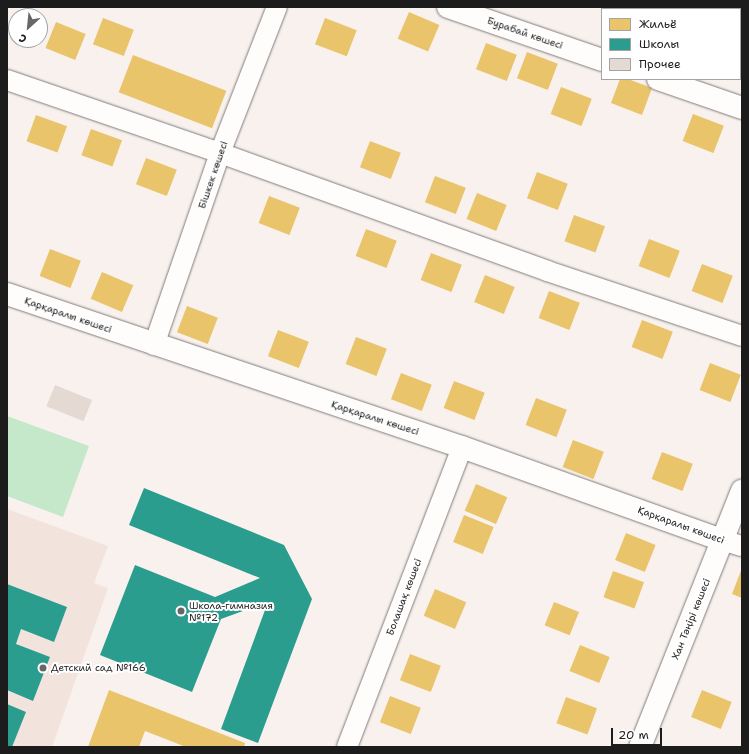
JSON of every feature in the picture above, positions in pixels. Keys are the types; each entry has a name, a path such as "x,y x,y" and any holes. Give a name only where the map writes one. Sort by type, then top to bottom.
{"street":[{"name":"Бішкек көшесі","path":"154,345 220,153 277,7"},
{"name":"Бурабай көшесі","path":"448,7 601,60"},
{"path":"7,80 220,153 540,268 742,336"},
{"path":"661,80 742,108"},
{"name":"Қарқаралы көшесі","path":"7,294 154,345 462,447 732,543"},
{"name":"Болашақ көшесі","path":"347,747 462,447"},
{"name":"Хан Тәңірі көшесі","path":"640,747 732,543 742,491"}],"shaded area":[{"name":"Детский сад №166","path":"7,509 108,546 94,583 108,588 52,747 7,747"}],"green space":[{"path":"7,416 89,446 63,517 7,496"}],"building: Жильё":[{"path":"742,7 742,26 741,8 724,8"},
{"path":"409,12 439,25 428,52 398,39"},
{"path":"103,18 134,30 124,56 93,44"},
{"path":"325,18 357,30 347,56 315,44"},
{"path":"56,22 86,34 75,60 46,48 48,48 48,42"},
{"path":"486,43 517,55 507,81 476,69"},
{"path":"527,52 558,64 548,90 517,78"},
{"path":"133,55 226,91 212,128 119,92"},
{"path":"620,80 631,80 652,88 642,115 611,103"},
{"path":"561,87 592,99 581,126 551,114"},
{"path":"693,114 724,126 713,153 683,141"},
{"path":"36,115 67,126 57,153 26,141"},
{"path":"91,129 122,140 112,167 81,155"},
{"path":"370,141 401,153 391,179 360,167"},
{"path":"146,158 177,170 167,196 136,184"},
{"path":"537,172 568,184 558,210 527,198"},
{"path":"435,176 466,188 456,214 425,202"},
{"path":"477,193 507,205 496,231 467,219"},
{"path":"269,196 300,208 289,235 259,223"},
{"path":"574,215 605,226 595,253 564,241"},
{"path":"366,229 397,241 386,268 356,256"},
{"path":"649,239 680,251 669,278 639,266"},
{"path":"50,249 81,261 70,288 40,276"},
{"path":"431,253 462,265 451,292 421,280"},
{"path":"702,264 733,276 722,303 692,291"},
{"path":"102,272 133,285 122,312 91,299"},
{"path":"485,275 515,287 504,314 474,302"},
{"path":"549,291 580,303 569,330 539,318"},
{"path":"187,306 218,318 208,344 177,332"},
{"path":"642,320 673,332 662,359 632,347"},
{"path":"278,330 309,342 299,368 268,356"},
{"path":"356,337 387,349 376,376 346,364"},
{"path":"710,363 741,375 730,402 700,390"},
{"path":"401,373 432,385 422,411 391,399"},
{"path":"454,381 485,393 474,420 444,408"},
{"path":"536,398 567,410 556,437 526,425"},
{"path":"573,440 604,452 593,479 563,467"},
{"path":"662,452 693,464 682,491 652,479"},
{"path":"476,484 507,497 496,524 465,511"},
{"path":"464,515 494,527 483,554 453,542"},
{"path":"626,533 656,545 645,572 615,560"},
{"path":"742,568 742,598 732,594"},
{"path":"613,571 644,582 634,609 603,597"},
{"path":"435,589 466,602 455,629 424,616"},
{"path":"554,602 579,612 570,635 545,625"},
{"path":"580,645 610,657 599,683 570,671"},
{"path":"410,654 441,666 431,692 400,680"},
{"path":"109,690 245,743 244,747 186,747 145,731 139,747 88,747"},
{"path":"702,690 732,702 721,729 691,717"},
{"path":"390,696 421,708 411,734 380,722"},
{"path":"566,697 597,708 587,735 556,723"}],"building: Школы":[{"name":"Школа-гимназия №172","path":"144,488 284,545 312,599 258,743 221,729 268,602 221,619 192,692 100,655 135,565 215,597 260,578 129,525"},
{"path":"7,584 67,607 54,642 21,629 16,644 50,657 33,701 7,690"},
{"path":"7,704 26,712 12,747 7,747"}],"building: Прочее":[{"path":"55,385 92,400 83,421 46,406"}],"place":[{"name":"Школа-гимназия №172","path":"181,611"},
{"name":"Детский сад №166","path":"43,668"}]}
